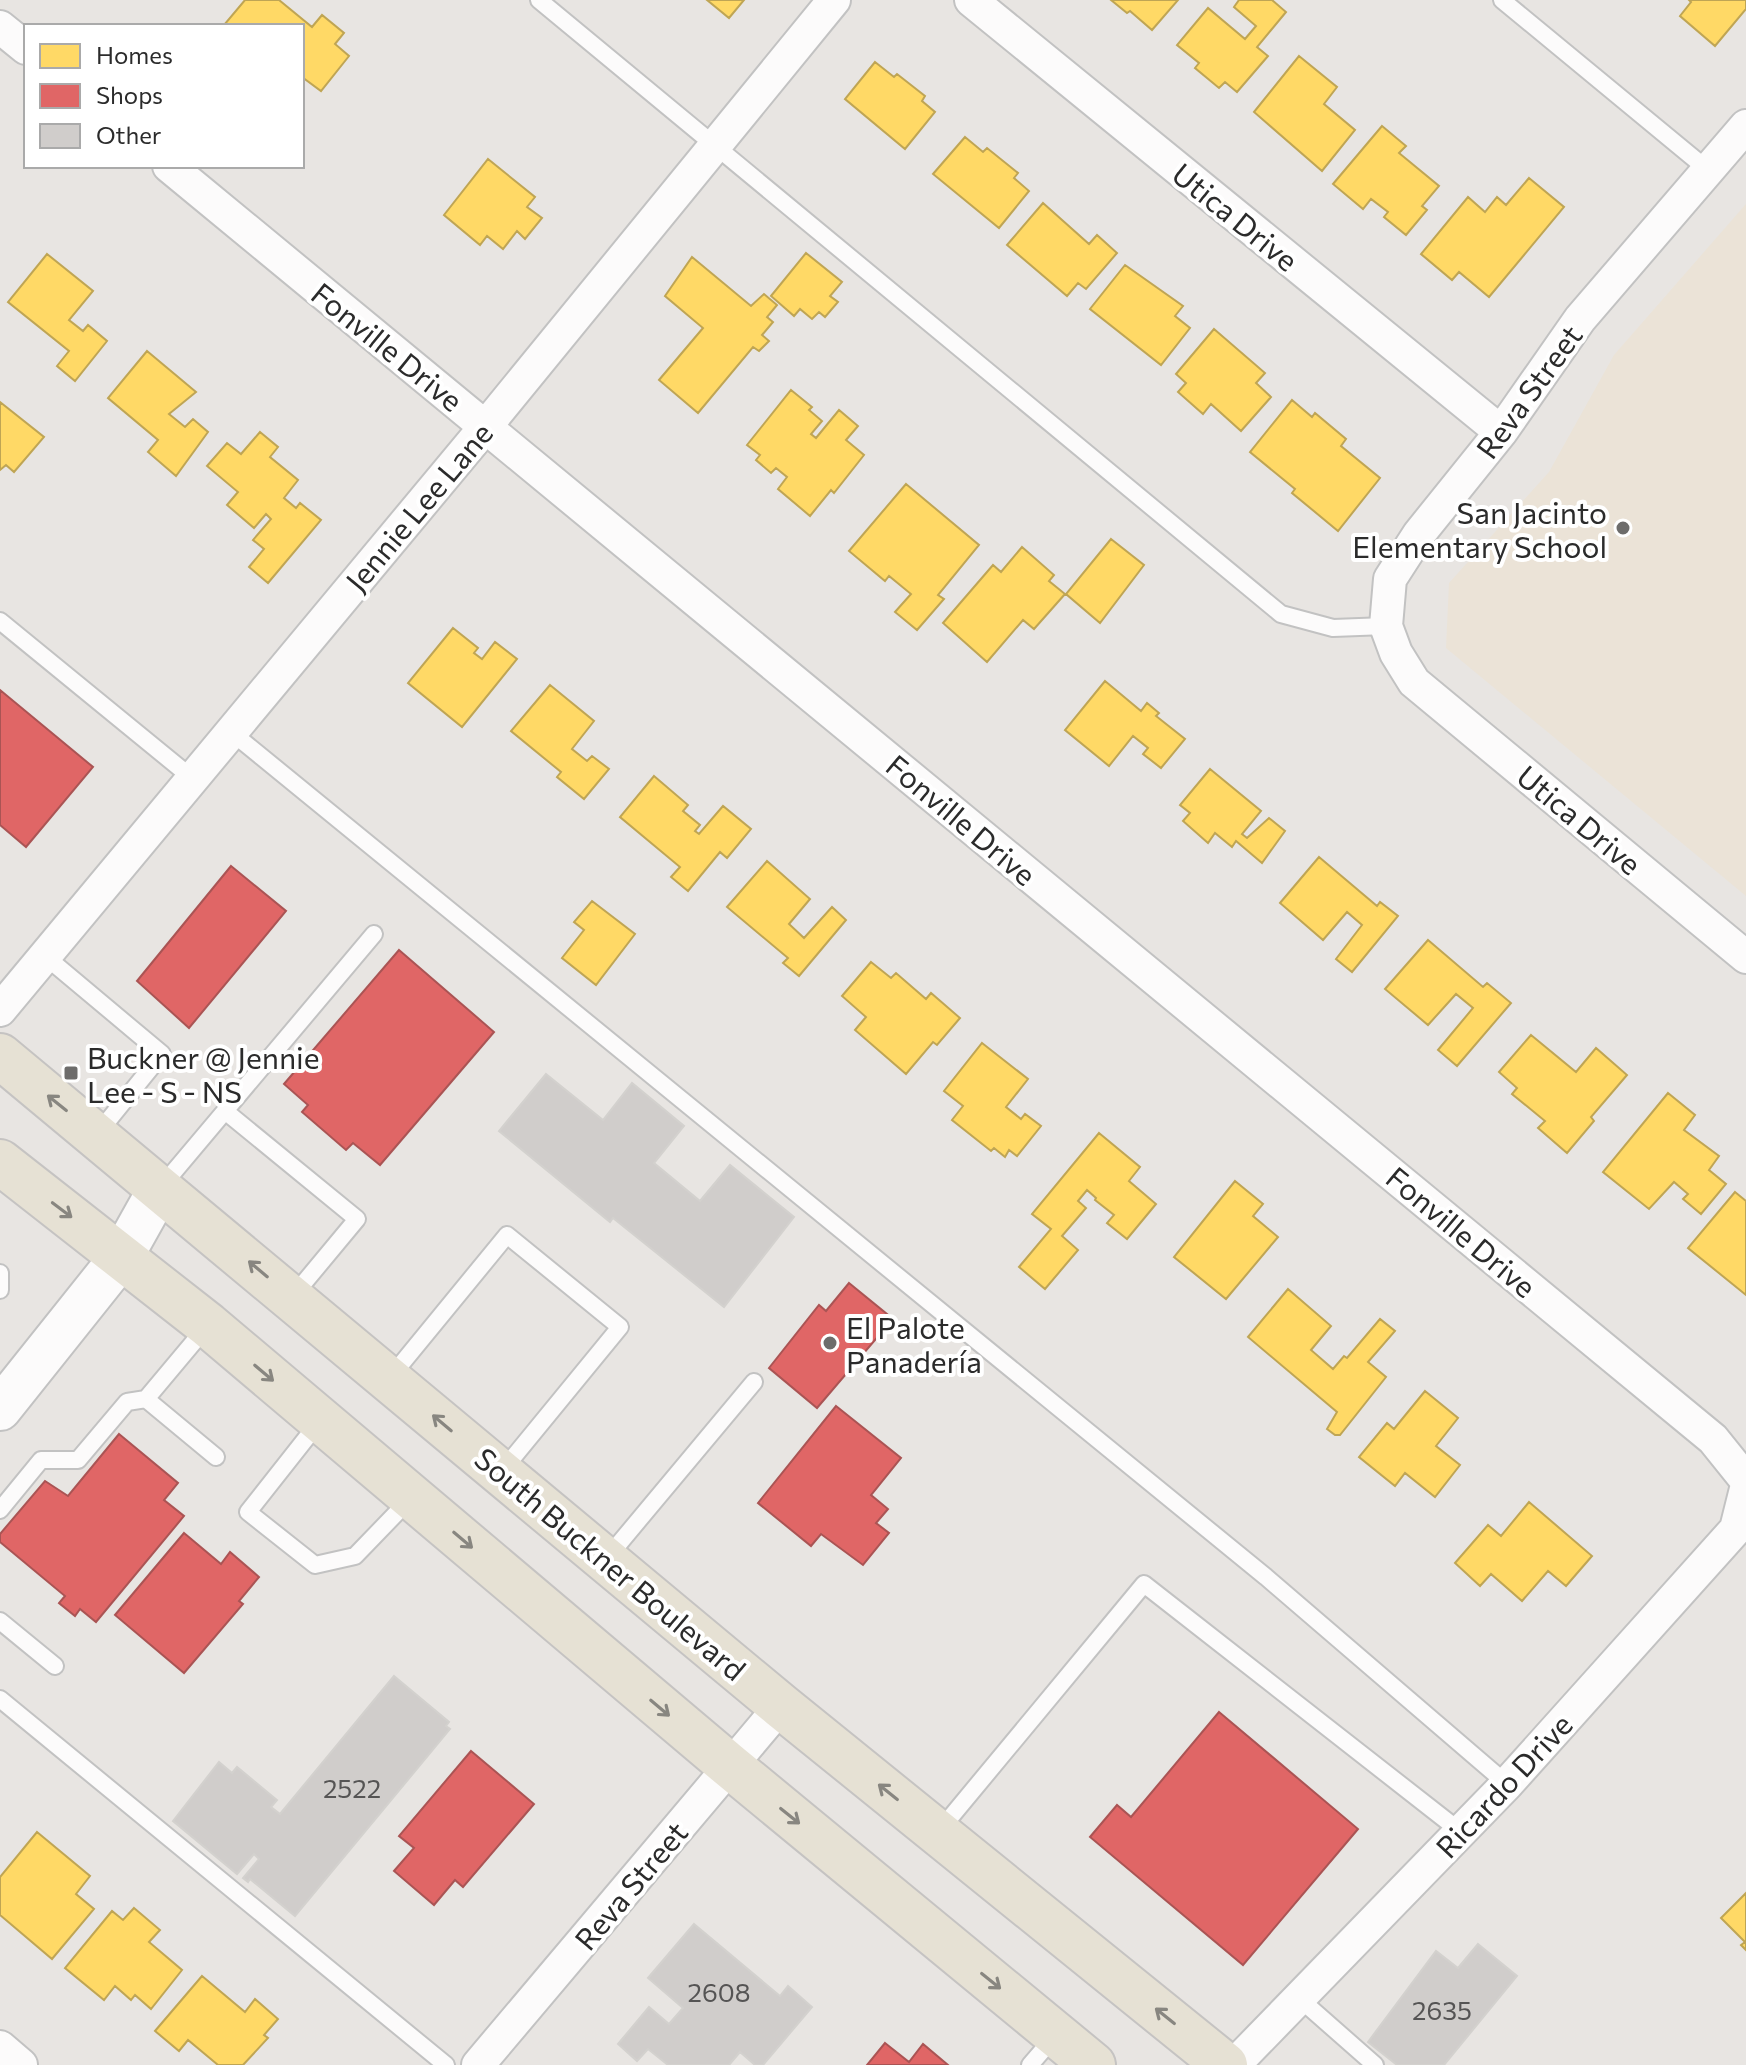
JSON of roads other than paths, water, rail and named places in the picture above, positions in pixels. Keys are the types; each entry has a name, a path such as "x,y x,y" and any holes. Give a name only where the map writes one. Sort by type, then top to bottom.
{"main road":[{"name":"South Buckner Boulevard","path":"0,1056 781,1706 1225,2065"},
{"path":"3,1172 122,1256 412,1497 730,1766 1043,2049 1093,2065"}],"street":[{"name":"Jennie Lee Lane","path":"0,1010 486,426 834,0"},
{"name":"Utica Drive","path":"971,0 1501,432"},
{"path":"0,27 24,46"},
{"name":"Reva Street","path":"1414,682 1396,653 1386,626 1390,579 1419,534 1501,432 1580,319 1746,126"},
{"name":"Fonville Drive","path":"171,168 1713,1439 1746,1480"},
{"name":"Utica Drive","path":"1414,682 1746,957"},
{"path":"2,1401 122,1256 160,1188"},
{"name":"Ricardo Drive","path":"1234,2065 1507,1784 1736,1529 1746,1489"},
{"name":"Reva Street","path":"478,2065 781,1706"},
{"path":"0,2047 21,2065"}],"lane":[{"path":"539,0 1281,614 1333,628 1386,626"},
{"path":"1502,0 1708,170"},
{"path":"0,621 192,778"},
{"path":"230,731 1266,1577 1507,1784"},
{"path":"160,1188 374,934"},
{"path":"45,956 162,1054 96,1135"},
{"path":"225,1111 357,1219 292,1297"},
{"path":"389,1379 507,1235 620,1327 501,1472"},
{"path":"0,1273 0,1290"},
{"path":"0,1510 41,1460 78,1460 127,1402 146,1399 208,1325"},
{"path":"606,1559 754,1382"},
{"path":"146,1399 216,1457"},
{"path":"320,1420 248,1512 315,1565 355,1556 412,1497"},
{"path":"938,1832 1144,1584 1461,1832"},
{"path":"0,1621 55,1666"},
{"path":"0,1699 446,2065"},
{"path":"1300,1999 1375,2065"}],"place":[{"name":"San Jacinto Elementary School","path":"1623,528"},
{"name":"Buckner @ Jennie Lee - S - NS","path":"71,1073"},
{"name":"El Palote Panadería","path":"830,1343"}]}
